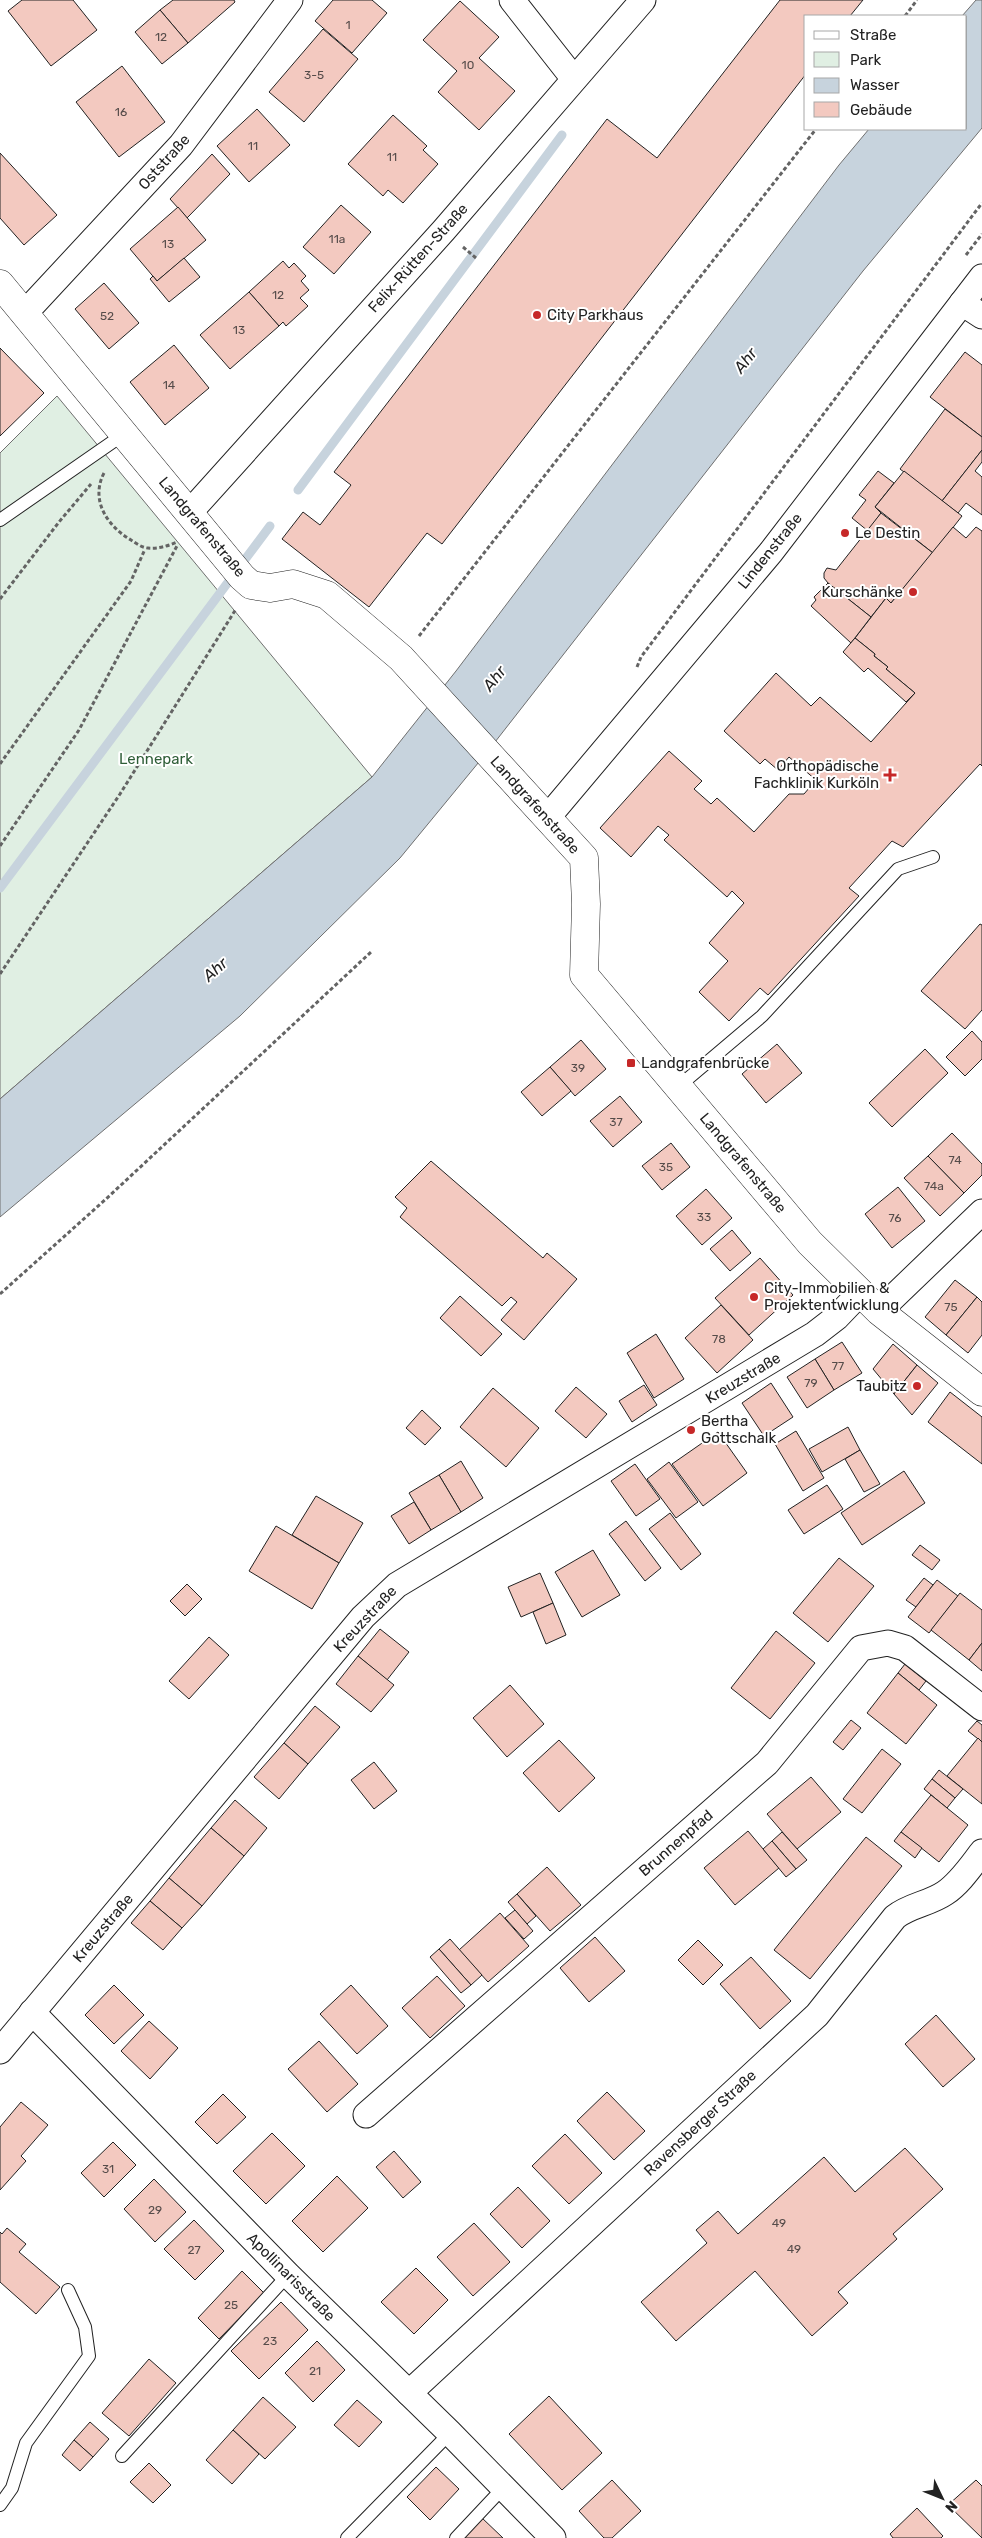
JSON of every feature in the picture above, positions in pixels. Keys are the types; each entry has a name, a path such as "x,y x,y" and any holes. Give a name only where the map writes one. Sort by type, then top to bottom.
{"street":[{"name":"Oststraße","path":"24,314 181,145 290,0"},
{"path":"512,0 574,79"},
{"name":"Felix-Rütten-Straße","path":"190,512 444,230 643,0"},
{"name":"Lindenstraße","path":"548,817 972,310 982,277"},
{"name":"Landgrafenstraße","path":"0,284 242,576 270,588 293,584 327,595 401,658 548,817 584,858 586,904 584,975 810,1243 870,1302 982,1392"},
{"name":"Kreuzstraße","path":"0,2050 363,1617 397,1585 815,1334 837,1317 870,1302 982,1212"},
{"name":"Brunnenpfad","path":"366,2115 767,1763 861,1648 888,1643 905,1648 982,1708"},
{"name":"Ravensberger Straße","path":"409,2393 817,2015 895,1918 906,1908 950,1890 982,1852"},
{"name":"Apollinarisstraße","path":"32,2012 288,2275 450,2433 553,2538"}],"lane":[{"path":"0,520 124,434"},
{"path":"678,1087 762,1016 898,869 933,857"},
{"path":"122,2456 288,2275"},
{"path":"0,2505 12,2488 26,2443 88,2356 85,2327 68,2290"},
{"path":"347,2538 450,2433"},
{"path":"456,2538 503,2488"}],"path":[{"path":"906,15 917,0"},
{"path":"401,658 815,130"},
{"path":"633,675 641,658 982,203"},
{"path":"0,846 79,730 180,541 165,547 146,548 116,531 100,508 100,481 124,434"},
{"path":"0,599 59,522 103,470"},
{"path":"0,764 131,581 146,548"},
{"path":"0,974 120,794 242,576"},
{"path":"0,1294 106,1199 371,952"}],"green space":[{"name":"Lennepark","path":"57,396 372,777 0,1099 0,453"}],"water":[{"name":"Ahr","path":"976,0 982,0 982,128 863,271 488,751 400,858 240,1016 0,1217 0,1099 372,777 456,671 839,165 868,130 967,130 967,15 963,15"}],"building":[{"path":"22,0 73,0 97,30 51,66 8,11"},
{"path":"173,0 234,0 235,2 188,43 160,10"},
{"path":"333,0 372,0 387,13 352,53 315,21"},
{"name":"City Parkhaus","path":"780,0 863,0 851,15 804,15 804,77 442,544 427,533 369,607 282,539 303,512 320,525 351,485 334,472 607,119 657,158"},
{"path":"460,1 499,37 479,58 515,91 479,130 438,92 457,71 423,40"},
{"path":"160,10 188,43 162,64 135,32"},
{"path":"323,29 358,59 304,122 269,92"},
{"path":"122,66 165,122 119,157 76,102"},
{"path":"257,109 290,145 249,182 217,146"},
{"path":"393,115 427,146 423,150 438,164 403,203 388,190 383,196 348,164"},
{"path":"0,153 57,215 24,245 0,218"},
{"path":"212,154 230,174 187,218 170,199"},
{"path":"341,205 371,232 334,274 303,247"},
{"path":"178,207 206,240 157,281 130,249"},
{"path":"184,258 200,277 169,302 150,279 153,276 157,281"},
{"path":"283,261 289,268 294,263 306,276 301,281 309,290 300,298 308,306 286,326 283,322 279,326 249,292"},
{"path":"104,283 139,323 109,349 75,309"},
{"path":"249,292 279,326 230,369 200,335"},
{"path":"174,345 209,388 165,425 130,382"},
{"path":"0,348 44,393 0,436"},
{"path":"965,352 982,365 982,437 930,397"},
{"path":"945,409 982,437 982,450 942,501 900,469"},
{"path":"982,450 982,462 975,471 982,477 982,515 966,503 958,513 942,501"},
{"path":"878,471 894,483 875,507 881,513 868,531 852,518 866,500 859,495"},
{"path":"904,471 962,516 933,553 875,507"},
{"path":"881,513 933,553 891,603 886,598 871,617 828,583 824,578 824,573 827,568 836,570"},
{"name":"Orthopädische Fachklinik Kurköln","path":"953,527 966,538 976,527 982,531 982,766 980,764 903,847 892,841 849,888 859,896 768,995 760,988 729,1021 699,992 728,961 709,943 744,903 732,891 727,897 664,840 669,835 658,826 631,857 600,828 669,751 702,781 694,789 711,804 717,798 754,832 789,794 804,794 816,780 789,757 778,770 765,759 760,764 724,731 776,673 811,706 820,697 871,742 915,693 886,669 888,667 855,638 886,598 891,603"},
{"path":"828,583 871,617 851,643 811,606 816,600 814,597"},
{"path":"855,638 888,667 886,669 915,693 906,702 868,668 864,672 843,652"},
{"path":"980,924 982,925 982,1010 965,1029 921,991"},
{"path":"972,1031 982,1042 982,1059 965,1076 946,1057"},
{"path":"581,1040 606,1069 575,1096 550,1067"},
{"path":"777,1044 802,1073 766,1103 742,1074"},
{"path":"925,1049 948,1073 892,1127 869,1103"},
{"path":"550,1067 571,1091 542,1116 521,1092"},
{"path":"620,1096 642,1122 613,1147 590,1121"},
{"path":"952,1133 982,1164 982,1175 964,1193 928,1156"},
{"path":"671,1143 690,1167 662,1190 642,1166"},
{"path":"928,1156 964,1193 940,1216 904,1178"},
{"path":"431,1161 543,1258 547,1253 577,1279 524,1340 501,1320 517,1302 511,1297 502,1306 400,1217 407,1208 395,1197"},
{"path":"898,1187 925,1221 892,1248 865,1214"},
{"path":"706,1189 732,1218 702,1245 676,1216"},
{"path":"732,1230 751,1253 730,1271 710,1249"},
{"name":"City-Immobilien & Projektentwicklung","path":"760,1258 793,1295 749,1335 715,1298"},
{"path":"955,1280 977,1297 946,1335 925,1317"},
{"path":"460,1296 502,1334 481,1356 440,1318"},
{"path":"977,1297 982,1302 982,1335 968,1353 946,1335"},
{"path":"721,1305 753,1340 717,1373 685,1338"},
{"path":"656,1334 684,1379 654,1398 627,1353"},
{"path":"842,1342 862,1373 834,1390 815,1359"},
{"path":"893,1344 917,1365 894,1394 873,1369"},
{"path":"815,1359 834,1390 807,1408 787,1377"},
{"path":"917,1365 938,1383 912,1415 894,1394"},
{"path":"771,1383 793,1417 764,1436 742,1403"},
{"path":"644,1385 657,1405 632,1422 619,1401"},
{"path":"576,1387 607,1414 586,1438 555,1411"},
{"path":"493,1388 539,1428 506,1467 460,1427"},
{"path":"950,1392 982,1417 982,1464 928,1422"},
{"path":"422,1410 441,1428 425,1445 406,1428"},
{"path":"848,1427 860,1450 822,1472 809,1449"},
{"path":"796,1431 824,1478 803,1491 775,1444"},
{"path":"718,1432 747,1473 703,1506 672,1464"},
{"path":"860,1450 880,1484 864,1492 845,1459"},
{"path":"461,1461 483,1498 461,1512 439,1475"},
{"path":"669,1462 698,1502 676,1518 647,1479"},
{"path":"635,1464 660,1499 636,1516 611,1481"},
{"path":"904,1471 925,1503 862,1545 841,1513"},
{"path":"439,1475 461,1512 431,1530 409,1493"},
{"path":"827,1485 843,1509 804,1534 788,1510"},
{"path":"316,1496 363,1523 339,1563 292,1535"},
{"path":"414,1502 431,1530 409,1544 391,1516"},
{"path":"670,1513 701,1554 681,1570 649,1529"},
{"path":"626,1521 661,1568 645,1581 609,1534"},
{"path":"276,1526 339,1563 312,1609 249,1571"},
{"path":"920,1545 940,1560 932,1570 912,1555"},
{"path":"593,1550 620,1595 582,1617 555,1572"},
{"path":"839,1558 874,1586 828,1642 793,1613"},
{"path":"540,1573 553,1603 521,1617 508,1587"},
{"path":"924,1578 933,1585 916,1607 906,1600"},
{"path":"937,1580 958,1596 929,1633 908,1617"},
{"path":"187,1584 202,1599 185,1616 170,1601"},
{"path":"960,1593 982,1610 982,1643 969,1660 931,1630"},
{"path":"553,1603 566,1635 546,1644 533,1612"},
{"path":"380,1629 409,1652 387,1680 358,1656"},
{"path":"776,1631 815,1663 770,1719 731,1688"},
{"path":"209,1637 229,1655 189,1699 169,1681"},
{"path":"982,1643 982,1671 969,1660"},
{"path":"358,1656 394,1685 371,1712 336,1684"},
{"path":"905,1664 926,1681 919,1690 898,1673"},
{"path":"898,1673 937,1705 906,1744 867,1713"},
{"path":"510,1685 544,1724 507,1757 473,1718"},
{"path":"315,1706 340,1727 308,1764 284,1743"},
{"path":"851,1720 861,1728 843,1750 833,1742"},
{"path":"977,1721 982,1725 982,1742 968,1731"},
{"path":"978,1738 982,1742 982,1804 947,1776"},
{"path":"559,1740 595,1778 559,1812 523,1773"},
{"path":"284,1743 308,1764 279,1799 254,1777"},
{"path":"882,1749 901,1764 862,1813 843,1799"},
{"path":"374,1762 397,1791 374,1809 351,1780"},
{"path":"939,1770 963,1789 955,1798 932,1779"},
{"path":"811,1777 841,1812 797,1849 767,1814"},
{"path":"932,1779 955,1798 947,1808 924,1789"},
{"path":"931,1795 968,1825 939,1862 901,1832"},
{"path":"235,1800 267,1828 244,1856 211,1828"},
{"path":"211,1828 244,1856 202,1906 169,1878"},
{"path":"748,1831 779,1868 735,1905 704,1868"},
{"path":"782,1832 807,1860 796,1869 772,1841"},
{"path":"901,1832 922,1848 915,1858 894,1841"},
{"path":"866,1837 902,1866 810,1979 774,1950"},
{"path":"772,1841 796,1869 786,1877 763,1849"},
{"path":"547,1867 581,1905 550,1931 517,1894"},
{"path":"169,1878 202,1906 182,1928 150,1901"},
{"path":"517,1894 536,1916 527,1924 508,1902"},
{"path":"150,1901 182,1928 163,1950 131,1923"},
{"path":"515,1910 533,1931 524,1939 505,1918"},
{"path":"500,1913 529,1946 488,1982 459,1950"},
{"path":"595,1937 625,1971 589,2002 560,1968"},
{"path":"450,1939 482,1975 471,1985 439,1949"},
{"path":"698,1940 723,1965 703,1985 678,1960"},
{"path":"439,1949 471,1985 461,1993 430,1957"},
{"path":"751,1957 791,2001 760,2029 720,1984"},
{"path":"437,1976 465,2006 430,2038 402,2008"},
{"path":"114,1985 144,2015 114,2044 85,2015"},
{"path":"351,1985 388,2026 357,2054 320,2014"},
{"path":"936,2015 975,2059 943,2087 905,2044"},
{"path":"149,2021 178,2048 150,2079 121,2051"},
{"path":"319,2041 358,2084 327,2112 288,2069"},
{"path":"607,2092 645,2131 614,2160 577,2121"},
{"path":"223,2094 246,2117 217,2144 195,2122"},
{"path":"21,2102 48,2125 21,2156 26,2161 0,2190 0,2127"},
{"path":"272,2133 305,2166 266,2204 233,2171"},
{"path":"565,2134 602,2173 569,2204 532,2166"},
{"path":"113,2142 136,2165 104,2197 81,2173"},
{"path":"905,2148 943,2189 893,2234 897,2239 838,2292 848,2303 812,2336 755,2271 676,2341 641,2302 707,2243 696,2230 718,2211 738,2234 824,2157 855,2192"},
{"path":"394,2151 421,2182 403,2198 376,2167"},
{"path":"337,2176 368,2208 323,2252 292,2221"},
{"path":"154,2179 186,2212 155,2242 124,2209"},
{"path":"518,2187 550,2221 522,2248 490,2214"},
{"path":"194,2220 224,2251 195,2280 164,2249"},
{"path":"474,2223 510,2262 473,2296 437,2257"},
{"path":"7,2228 26,2244 19,2252 60,2287 36,2314 0,2282 0,2232 2,2234"},
{"path":"416,2268 448,2300 414,2334 381,2302"},
{"path":"242,2271 264,2293 219,2339 198,2318"},
{"path":"281,2302 308,2330 259,2379 231,2351"},
{"path":"317,2341 345,2370 313,2402 285,2373"},
{"path":"149,2359 176,2383 129,2436 102,2413"},
{"path":"549,2396 602,2453 562,2490 509,2434"},
{"path":"263,2397 296,2427 265,2459 233,2430"},
{"path":"357,2400 382,2422 359,2447 334,2425"},
{"path":"90,2422 109,2439 93,2457 74,2440"},
{"path":"233,2430 259,2454 232,2484 206,2460"},
{"path":"74,2440 93,2457 80,2471 62,2455"},
{"path":"149,2463 171,2485 153,2503 130,2482"},
{"path":"436,2467 459,2489 430,2520 407,2497"},
{"path":"612,2480 641,2511 612,2538 604,2538 579,2511"},
{"path":"976,2480 982,2486 982,2538 948,2505"},
{"path":"917,2508 943,2536 941,2538 893,2538 890,2534"},
{"path":"481,2517 503,2538 461,2538"}],"waterway":[{"path":"298,490 562,135"},
{"path":"0,888 270,526"}],"place":[{"name":"City Parkhaus","path":"537,315"},
{"name":"Le Destin","path":"845,533"},
{"name":"Kurschänke","path":"913,592"},
{"name":"Orthopädische Fachklinik Kurköln","path":"890,775"},
{"name":"Landgrafenbrücke","path":"631,1063"},
{"name":"City-Immobilien & Projektentwicklung","path":"754,1297"},
{"name":"Taubitz","path":"917,1386"},
{"name":"Bertha Gottschalk","path":"691,1430"}]}
